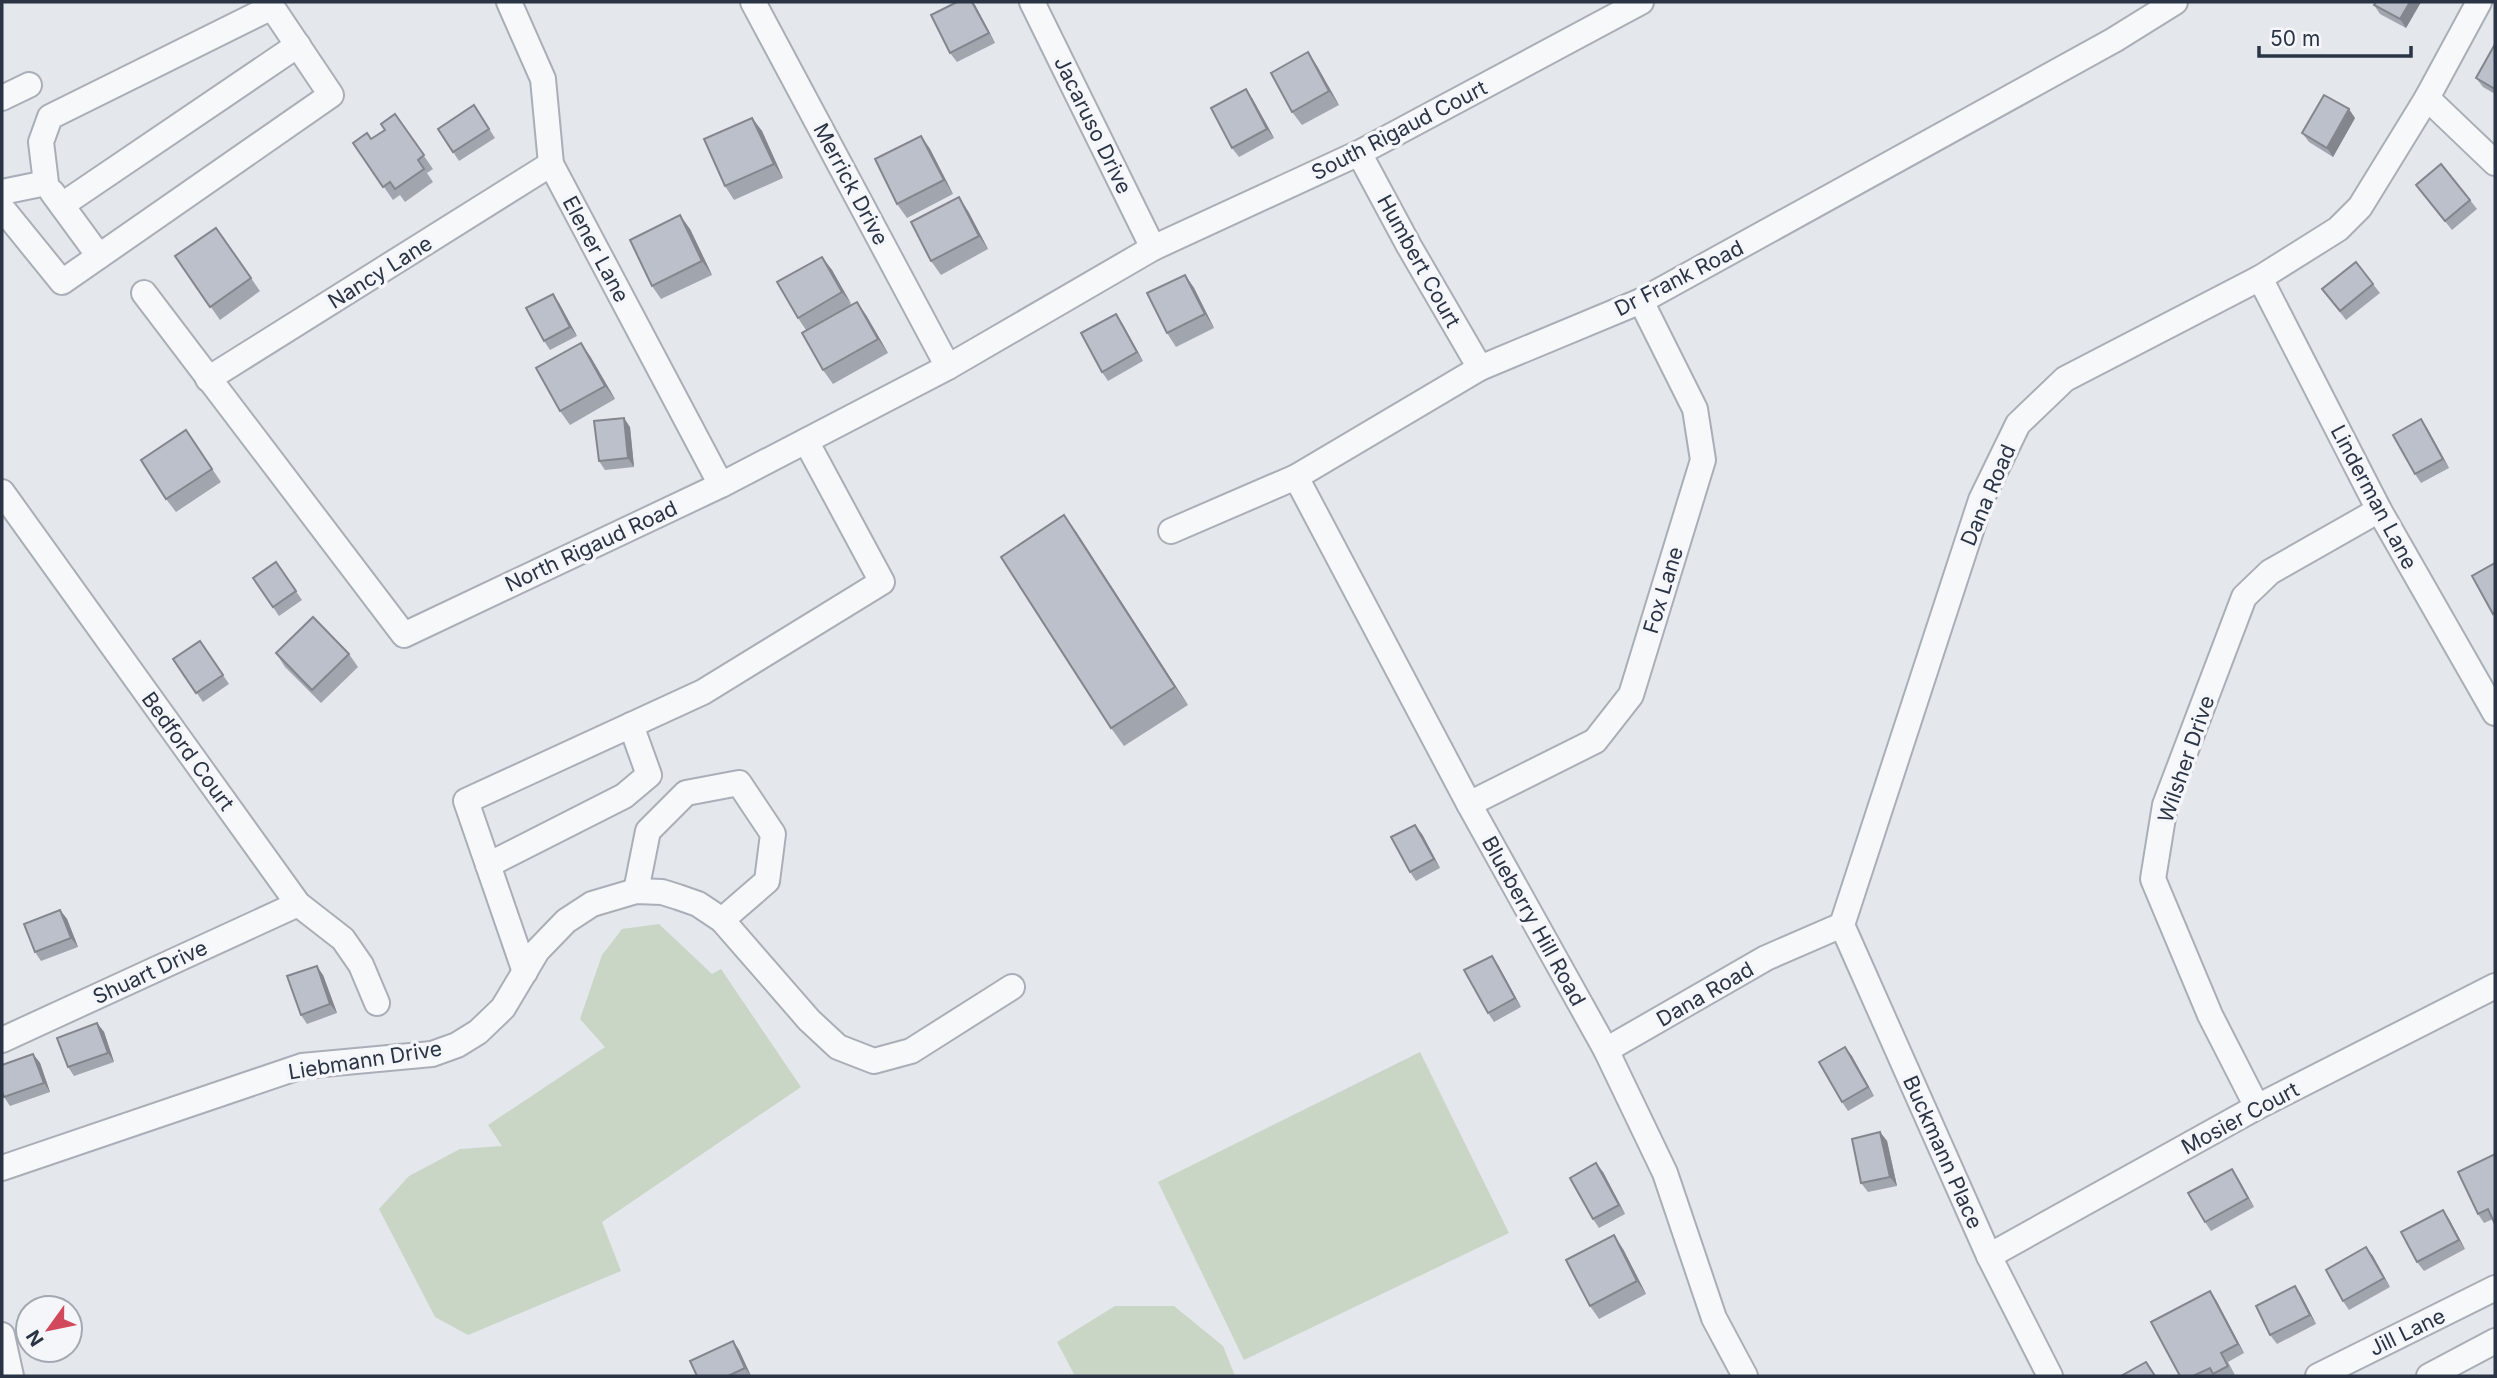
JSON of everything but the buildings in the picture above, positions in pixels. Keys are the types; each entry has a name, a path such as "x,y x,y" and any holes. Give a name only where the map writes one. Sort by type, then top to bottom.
{"street":[{"name":"Elener Lane","path":"509,2 543,79 551,164 721,485"},
{"name":"Merrick Drive","path":"753,2 948,367"},
{"name":"Jacaruso Drive","path":"1032,2 1153,248"},
{"name":"South Rigaud Court","path":"1153,248 1359,153 1641,2"},
{"name":"Dr Frank Road","path":"1171,531 1296,477 1480,368 1641,301 2114,40 2175,2"},
{"name":"Dana Road","path":"1606,1050 1766,958 1842,925 1981,500 2018,424 2064,379 2260,278 2338,229 2360,207 2427,97 2479,2"},
{"path":"2,208 62,282 331,95 272,6 50,117 41,142 46,183 99,256"},
{"path":"62,205 298,45"},
{"path":"2,97 29,85"},
{"path":"2427,97 2495,163"},
{"name":"Humbert Court","path":"1359,153 1480,368"},
{"name":"Nancy Lane","path":"208,379 551,164"},
{"path":"2,192 46,183"},
{"name":"North Rigaud Road","path":"144,293 404,635 721,485 948,367 1153,248"},
{"name":"Linderman Lane","path":"2260,278 2379,510 2495,713"},
{"name":"Fox Lane","path":"1469,804 1595,741 1631,695 1703,460 1695,409 1641,301"},
{"path":"525,972 466,801 703,692 882,582 806,441"},
{"name":"Blueberry Hill Road","path":"1296,477 1469,804 1606,1050 1665,1173 1714,1318 1745,1376"},
{"name":"Bedford Court","path":"2,492 298,904 343,939 361,965 377,1003"},
{"name":"Wilsher Drive","path":"2257,1107 2210,1014 2153,879 2165,806 2244,597 2270,572 2379,510"},
{"path":"488,865 624,796 649,775 631,725"},
{"path":"636,891 648,831 686,793 739,783 774,834 767,881 722,920"},
{"name":"Liebmann Drive","path":"2,1168 302,1066 432,1054 457,1045 478,1032 503,1008 537,951 566,921 593,904 636,891 662,892 678,897 698,904 722,920 809,1020 838,1047 874,1061 911,1051 1012,987"},
{"name":"Shuart Drive","path":"2,1040 298,904"},
{"name":"Buckmann Place","path":"1842,925 1989,1256 2050,1376"},
{"name":"Mosier Court","path":"1989,1256 2257,1107 2495,986"},
{"name":"Jill Lane","path":"2318,1376 2495,1288"},
{"path":"2,1335 11,1376"},
{"path":"2429,1376 2495,1341"}],"green space":[{"path":"659,924 712,974 721,969 801,1087 602,1222 621,1271 468,1335 435,1317 379,1209 409,1176 460,1149 502,1146 488,1125 605,1047 580,1019 602,955 622,929"},
{"path":"1420,1052 1509,1233 1244,1360 1158,1182"},
{"path":"1115,1306 1174,1306 1223,1346 1235,1376 1075,1376 1057,1342"}]}
